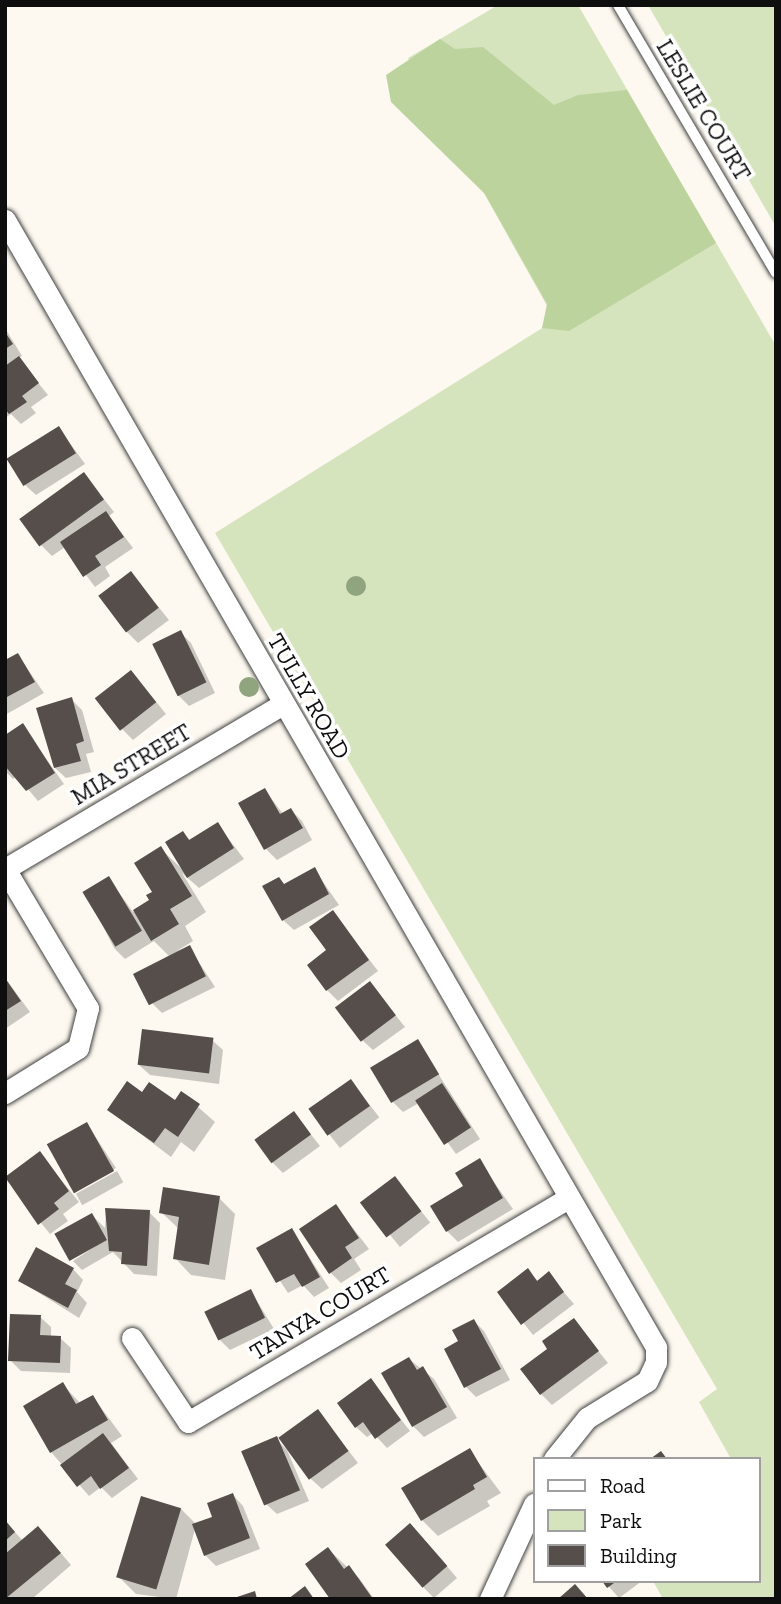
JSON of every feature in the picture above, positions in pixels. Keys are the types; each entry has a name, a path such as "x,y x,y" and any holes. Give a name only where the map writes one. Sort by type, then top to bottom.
{"street":[{"name":"TULLY ROAD","path":"5,220 567,1199 656,1347 656,1362 647,1381 587,1418 556,1457"},
{"name":"MIA STREET","path":"5,869 283,704"},
{"path":"5,869 88,1007 78,1048 5,1093"},
{"name":"TANYA COURT","path":"132,1338 188,1422 567,1199"},
{"path":"490,1599 532,1508"}],"lane":[{"name":"LESLIE COURT","path":"618,5 776,273"}],"green space":[{"path":"498,5 578,5 776,346 776,1599 663,1599 654,1583 760,1583 760,1457 730,1457 699,1402 717,1389 215,533 555,320 408,58"},
{"path":"648,5 776,5 776,227"},
{"path":"440,39 455,49 483,47 554,105 578,95 627,90 716,243 569,331 542,328 547,304 485,194 391,102 386,75"}],"building":[{"path":"5,332 13,344 5,349"},
{"path":"19,356 39,383 22,396 27,402 9,414 5,409 5,366"},
{"path":"59,426 76,453 23,486 6,459"},
{"path":"84,472 104,500 39,547 19,519"},
{"path":"106,511 124,537 95,556 101,565 83,577 60,542"},
{"path":"131,571 159,608 126,632 98,596"},
{"path":"181,630 206,682 178,696 152,644"},
{"path":"18,653 35,682 5,698 5,660"},
{"path":"131,670 156,702 120,731 95,698"},
{"path":"72,697 84,741 76,744 81,761 54,768 36,708"},
{"path":"23,723 55,773 26,791 5,766 5,735"},
{"path":"265,788 280,814 291,808 303,828 264,850 238,803"},
{"path":"218,822 234,848 187,878 165,842 183,831 189,840"},
{"path":"161,846 192,896 170,909 179,924 151,941 133,910 149,900 146,895 152,892 134,863"},
{"path":"315,867 329,894 282,921 262,886 279,877 284,884"},
{"path":"109,876 142,931 115,947 82,892"},
{"path":"333,910 369,960 326,991 307,965 326,950 309,927"},
{"path":"190,945 206,976 149,1005 133,974"},
{"path":"5,978 21,1001 5,1011"},
{"path":"370,981 396,1015 361,1042 335,1007"},
{"path":"142,1029 213,1038 209,1074 138,1065"},
{"path":"418,1039 439,1074 391,1103 370,1068"},
{"path":"351,1079 370,1106 327,1136 308,1109"},
{"path":"127,1081 142,1092 149,1082 175,1100 181,1091 200,1104 178,1137 165,1128 154,1143 107,1110"},
{"path":"442,1083 471,1127 444,1145 415,1100"},
{"path":"294,1111 311,1134 271,1163 254,1140"},
{"path":"87,1122 114,1171 74,1193 47,1144"},
{"path":"40,1151 69,1191 54,1203 59,1209 38,1225 5,1177"},
{"path":"480,1158 503,1198 446,1232 430,1206 463,1186 455,1173"},
{"path":"395,1176 421,1211 386,1238 360,1202"},
{"path":"163,1187 220,1196 209,1265 173,1259 179,1217 159,1213"},
{"path":"336,1204 359,1238 345,1247 352,1258 329,1274 299,1229"},
{"path":"105,1208 150,1210 147,1266 121,1264 122,1252 109,1251"},
{"path":"92,1213 107,1240 69,1261 54,1234"},
{"path":"292,1228 320,1277 302,1287 294,1274 276,1283 256,1248"},
{"path":"36,1247 74,1268 65,1284 77,1290 68,1308 18,1281"},
{"path":"528,1268 537,1281 549,1271 564,1292 521,1325 497,1292"},
{"path":"251,1289 265,1318 218,1341 204,1312"},
{"path":"10,1314 41,1315 40,1335 61,1336 60,1363 8,1361"},
{"path":"574,1318 599,1351 540,1395 520,1369 547,1349 542,1341"},
{"path":"474,1319 501,1369 464,1388 444,1349 458,1341 452,1330"},
{"path":"409,1357 417,1370 423,1366 447,1407 412,1427 381,1373"},
{"path":"371,1378 401,1420 375,1439 363,1422 355,1428 337,1403"},
{"path":"63,1382 76,1404 93,1395 108,1420 50,1453 23,1406"},
{"path":"318,1409 349,1451 309,1480 278,1438"},
{"path":"103,1433 129,1468 100,1489 91,1476 77,1487 60,1465"},
{"path":"277,1436 300,1490 264,1506 241,1451"},
{"path":"470,1448 487,1477 473,1485 475,1489 421,1521 401,1488"},
{"path":"661,1451 666,1457 653,1457"},
{"path":"233,1493 250,1538 204,1556 192,1524 212,1517 207,1503"},
{"path":"141,1496 181,1508 156,1590 116,1577"},
{"path":"5,1520 15,1532 5,1541"},
{"path":"410,1523 447,1566 422,1588 385,1545"},
{"path":"38,1526 61,1553 5,1599 5,1554"},
{"path":"328,1547 344,1569 349,1565 373,1599 330,1599 305,1564"},
{"path":"575,1584 588,1599 558,1599"},
{"path":"305,1586 314,1599 288,1599"},
{"path":"255,1591 257,1599 234,1599 234,1598"}]}
